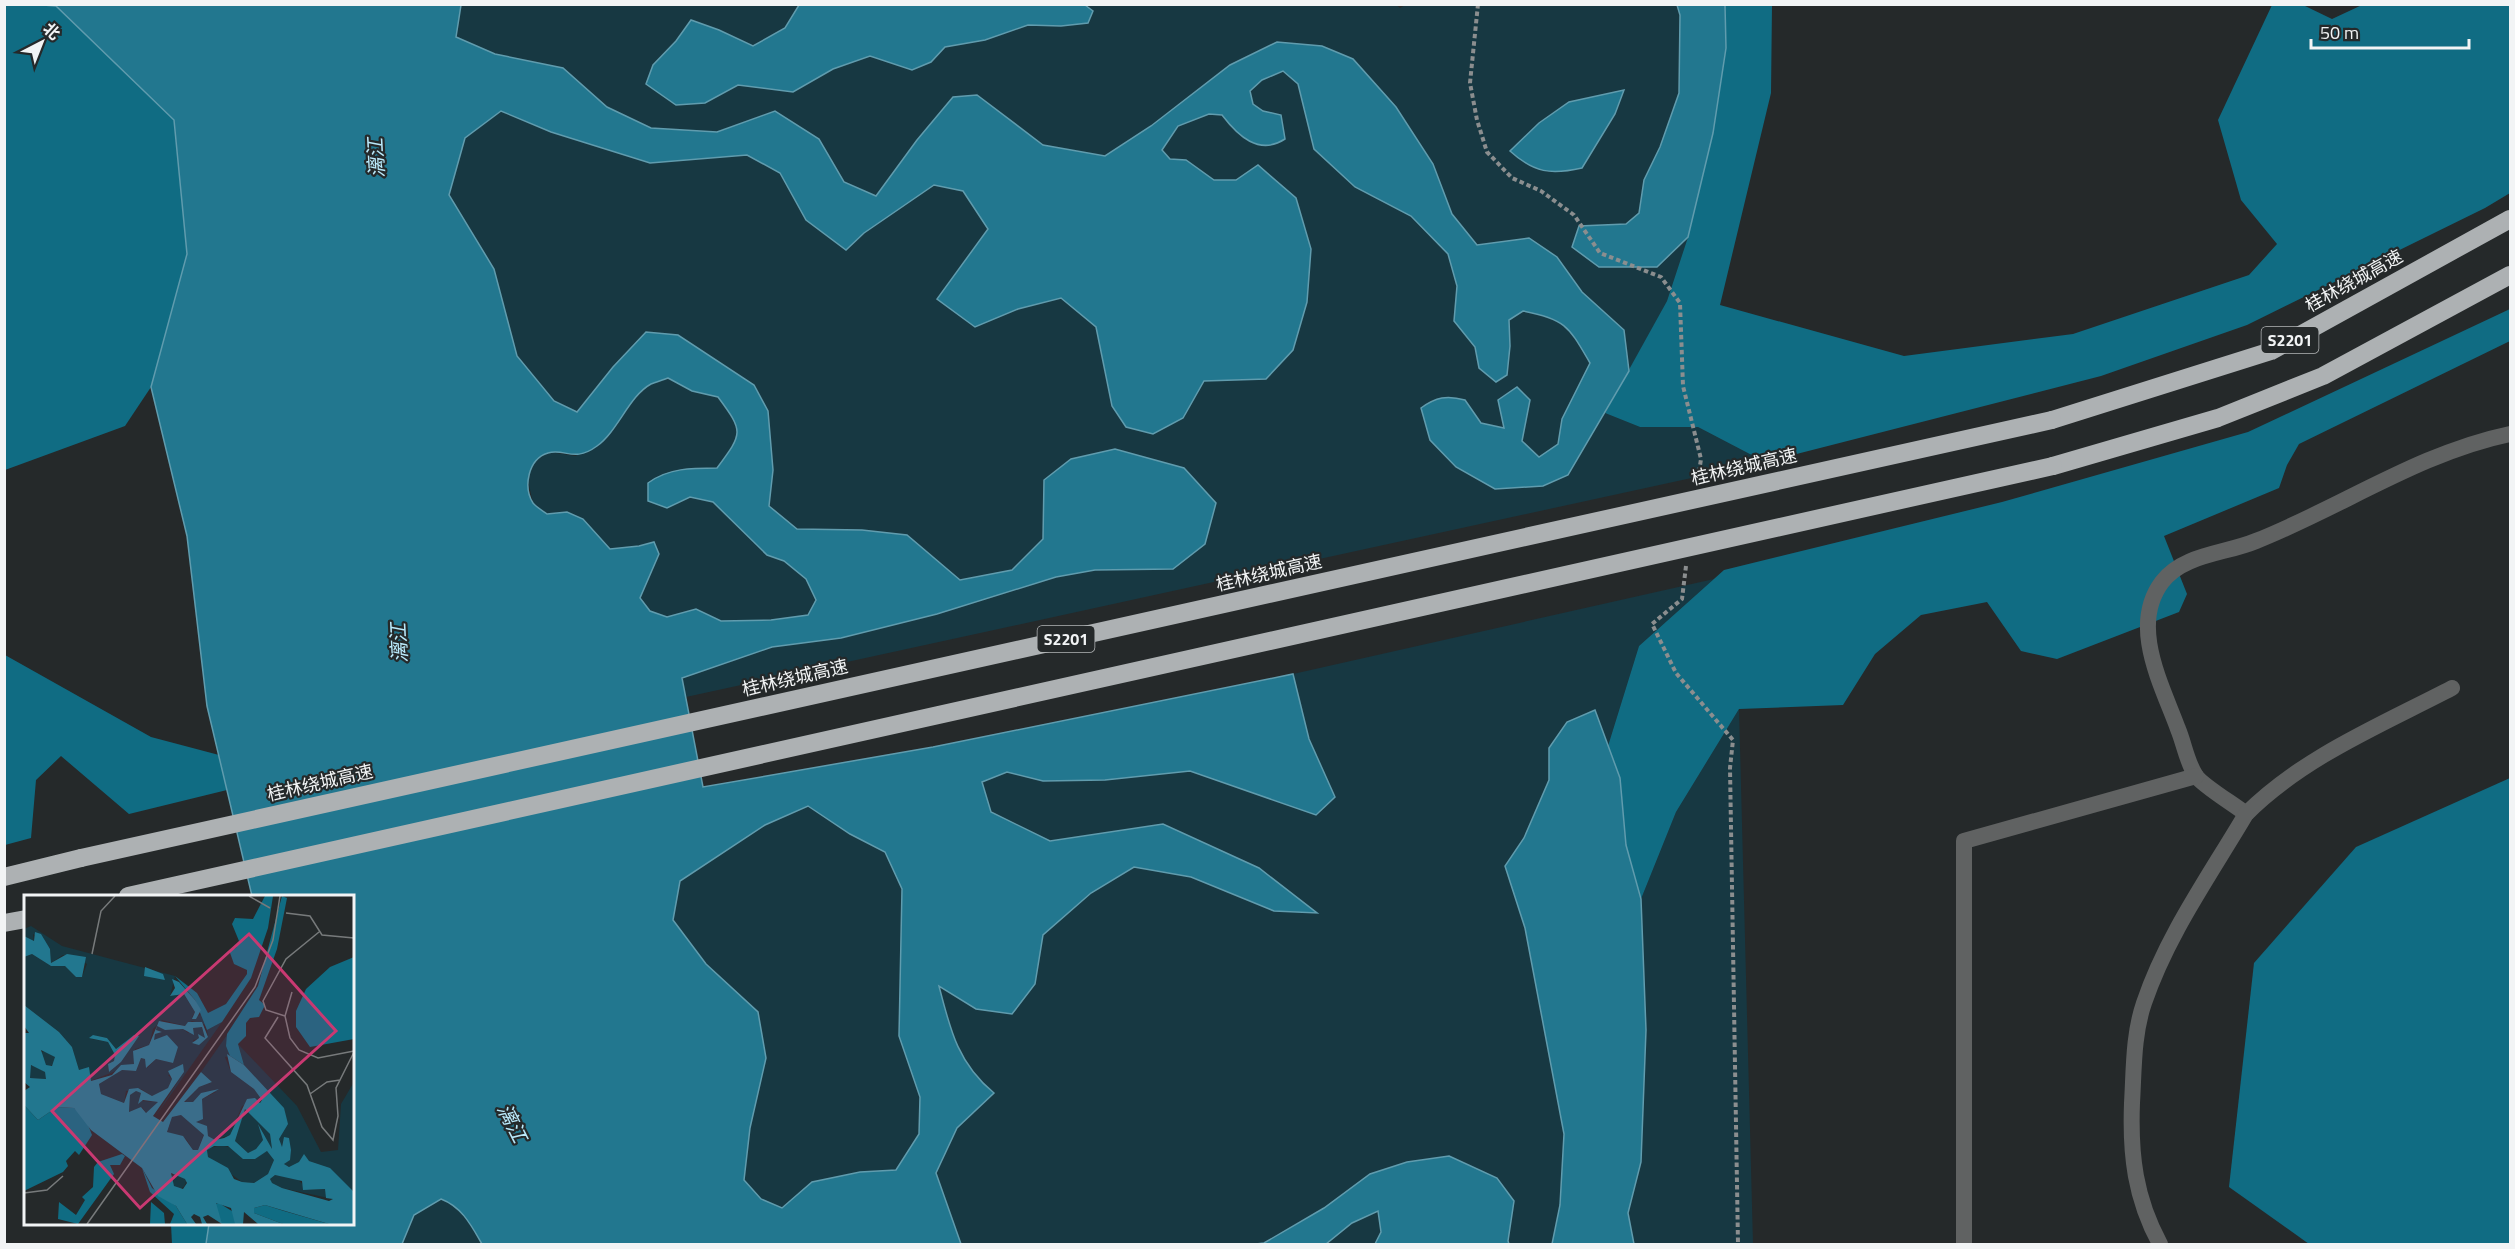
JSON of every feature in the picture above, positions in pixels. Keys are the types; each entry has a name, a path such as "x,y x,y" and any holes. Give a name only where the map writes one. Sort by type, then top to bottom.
{"highway":[{"name":"桂林绕城高速","path":"4,877 2052,420 2271,351 2511,219"},
{"name":"S2201","path":"137,895 2052,466 2218,418 2323,376 2511,275"},
{"path":"4,924 24,919"}],"street":[{"path":"2246,814 2196,776 2150,651 2149,630 2152,599 2168,575 2187,562 2265,537 2437,456 2511,434"},
{"path":"2160,1245 2149,1223 2137,1185 2130,1142 2134,1047 2143,1004 2167,946 2246,814 2278,784 2299,770 2452,688"},
{"path":"1964,1245 1964,841 2196,776"}],"path":[{"path":"1478,4 1470,83 1477,120 1487,152 1512,178 1541,191 1574,215 1600,253 1661,277 1680,303 1683,386 1701,459 1698,483"},
{"path":"1687,564 1682,599 1652,624 1676,673 1733,740 1730,768 1738,1245"}],"shaded area":[{"path":"1395,4 1400,8 1407,4 1677,5 1680,15 1679,93 1660,147 1644,180 1639,213 1626,224 1605,225 1657,267 1688,237 1667,301 1629,371 1624,330 1582,292 1557,257 1529,238 1477,245 1452,214 1433,164 1322,46 1151,126 1105,156 1043,145 977,95 953,97 917,140 876,196 844,182 819,139 775,111 717,132 651,128 607,107 563,68 495,54 456,37 461,5 799,5 785,28 753,46 719,30 691,21 647,83 676,105 705,103 738,85 793,92 833,69 871,56 912,69 931,62 945,47 985,40 1028,25 1061,26 1088,23 1092,12 1085,5","holes":["1624,91 1615,114 1582,168 1561,171 1543,170 1527,164 1510,151 1539,123 1569,102"]},
{"path":"5,5 56,6 174,120 187,254 151,387 125,426 5,470"},
{"path":"1725,5 1772,5 1771,93 1720,305 1904,356 2073,334 2249,275 2277,244 2241,200 2218,120 2272,5 2303,5 2332,19 2362,5 2510,5 2510,193 2485,208 2247,325 2101,376 1765,462 1698,427 1640,427 1605,413 1667,301 1688,237 1713,133 1726,48"},
{"path":"1283,71 1298,84 1307,115 1355,187 1411,216 1448,254 1457,286 1454,321 1475,347 1479,369 1510,346 1509,320 1523,311 1538,314 1565,326 1590,363 1562,419 1558,444 1539,458 1522,441 1530,400 1505,428 1481,423 1465,400 1432,400 1421,408 1430,440 1568,475 1605,413 1640,427 1698,427 1765,462 686,697 682,678 772,647 841,638 937,614 1056,577 1095,570 1173,569 1216,503 1184,468 1115,449 1044,480 1043,539 1012,570 960,581 907,535 862,530 797,529 769,505 773,470 768,412 754,385 613,367 577,412 554,401 517,356 494,269 449,195 465,137 501,111 551,132 650,163 747,155 780,173 806,220 846,250 864,233 934,185 963,191 989,229 937,299 1018,309 1061,298 1096,327 1112,406 1183,418 1204,381 1266,379 1236,180 1214,180 1186,160 1170,159 1162,150 1178,126 1209,114 1222,115 1242,136 1258,144 1275,144 1285,139 1263,111 1253,104 1250,91 1262,80"},
{"path":"2510,309 2510,341 2299,444 2287,465 2279,488 2164,536 2187,594 2179,612 2057,659 2021,651 1987,602 1921,615 1875,654 1843,705 1739,709 1676,812 1641,899 1626,845 1620,778 1608,746 1639,646 1724,570 2002,502 2248,432"},
{"path":"668,378 692,391 718,397 736,426 736,439 717,468 672,472 648,483 667,508 690,497 713,502 767,555 784,561 806,579 816,600 808,615 771,620 721,621 696,609 667,617 649,611 640,599 659,554 639,546 610,549 583,519 567,512 547,514 533,503 527,476 536,460 550,452 576,456 649,385"},
{"path":"1714,579 1639,646 1608,746 1595,711 1567,722 1549,748 1549,780 1524,838 1505,866 1525,928 1564,1134 1560,1205 1552,1244 1509,1244 1514,1201 1497,1178 1449,1156 1407,1162 1370,1174 1324,1208 1264,1243 961,1244 936,1173 957,1128 994,1093 981,1082 963,1057 951,1031 938,985 976,1009 1035,984 1043,935 1091,893 1134,867 1191,877 1274,911 1163,824 1050,841 991,811 982,782 1007,772 1043,781 1105,780 1190,771 1249,790 1335,797 1309,739 1293,674"},
{"path":"5,655 151,737 219,755 227,790 129,814 61,756 36,780 31,838 5,845"},
{"path":"1739,709 1753,1244 1634,1244 1628,1213 1641,1162 1646,1030 1641,899 1676,812"},
{"path":"2510,778 2510,1244 2309,1244 2229,1187 2254,963 2356,847"},
{"path":"808,806 850,834 885,852 902,889 899,1036 920,1097 919,1134 896,1170 860,1172 812,1182 782,1208 761,1199 744,1180 758,1012 706,964 673,920 680,881 765,825"},
{"path":"441,1199 460,1212 482,1244 402,1244 414,1214"},
{"path":"1378,1211 1381,1232 1375,1244 1326,1244 1352,1223"},
{"path":"171,1225 209,1225 206,1244 172,1244"}],"water":[{"name":"漓江","path":"43,5 461,5 456,37 495,54 563,68 607,107 651,128 717,132 775,111 819,139 844,182 876,196 917,140 953,97 977,95 1043,145 1105,156 1151,126 1230,65 1277,42 1322,46 1353,59 1396,107 1433,164 1452,214 1477,245 1529,238 1557,257 1582,292 1624,330 1629,371 1568,475 1543,486 1495,489 1456,467 1430,440 1421,408 1442,398 1465,400 1481,423 1504,428 1498,400 1517,387 1530,400 1522,441 1539,457 1558,444 1562,419 1590,363 1565,326 1549,317 1523,311 1509,320 1510,346 1507,375 1496,382 1479,368 1475,347 1454,321 1457,286 1448,254 1411,216 1355,187 1314,149 1298,84 1283,71 1262,80 1250,91 1253,104 1263,111 1281,115 1285,139 1275,144 1258,144 1242,136 1222,115 1209,114 1178,126 1162,150 1170,159 1186,160 1214,180 1236,180 1258,165 1296,198 1311,249 1307,302 1293,350 1266,379 1204,381 1183,418 1153,434 1126,427 1112,406 1096,327 1061,298 1018,309 975,327 937,299 988,229 963,191 934,185 864,233 846,250 806,220 780,173 747,155 650,163 551,132 501,111 465,138 449,195 494,269 517,356 554,401 577,412 613,367 646,332 678,335 754,385 768,411 773,470 769,506 797,529 862,530 907,535 960,580 1012,570 1043,539 1044,480 1071,459 1115,449 1184,468 1216,503 1205,544 1173,569 1095,570 1056,577 937,614 841,638 772,647 682,678 703,787 933,747 1293,674 1309,739 1335,797 1316,815 1190,771 1105,780 1043,781 1007,772 982,782 991,812 1050,841 1163,824 1259,868 1317,913 1274,911 1191,877 1134,867 1091,893 1043,935 1035,984 1012,1014 976,1009 939,986 957,1045 972,1070 994,1093 957,1128 936,1173 961,1244 482,1244 460,1212 441,1199 414,1215 402,1244 206,1244 209,1225 354,1225 354,895 252,895 207,706 187,536 151,387 187,254 174,120 56,6","holes":["668,378 692,391 718,397 736,426 736,439 717,468 681,470 664,474 648,483 648,501 667,508 690,497 713,502 767,555 784,561 806,579 816,600 808,615 771,620 721,621 696,609 667,617 650,611 640,598 659,554 654,542 610,549 583,519 567,512 547,514 533,503 528,489 529,474 541,456 554,452 582,454 597,446 611,432 636,397 651,384","808,806 850,834 885,852 902,889 899,1036 920,1097 919,1134 896,1170 860,1172 812,1182 782,1208 761,1199 744,1180 750,1128 766,1058 758,1012 706,964 673,920 680,881 765,825"]},
{"path":"799,5 1085,5 1093,11 1088,23 1061,26 1028,25 985,40 945,47 931,62 912,70 870,56 833,69 793,92 738,85 705,103 676,105 646,84 653,65 676,41 691,20 753,46 785,28"},
{"path":"1677,5 1725,5 1726,48 1713,133 1688,237 1657,267 1599,267 1572,247 1579,226 1626,224 1639,213 1644,180 1660,147 1679,93 1680,15"},
{"path":"1624,90 1615,114 1582,168 1561,171 1543,170 1527,164 1510,151 1539,123 1569,102"},
{"path":"1595,710 1620,778 1626,845 1641,899 1646,1030 1641,1162 1628,1213 1634,1244 1552,1244 1560,1205 1564,1134 1525,928 1505,866 1524,838 1549,780 1549,748 1567,722"},
{"path":"1449,1156 1497,1178 1514,1201 1509,1244 1375,1244 1381,1232 1378,1211 1352,1223 1326,1244 1256,1244 1264,1243 1324,1208 1370,1174 1407,1162"}]}
